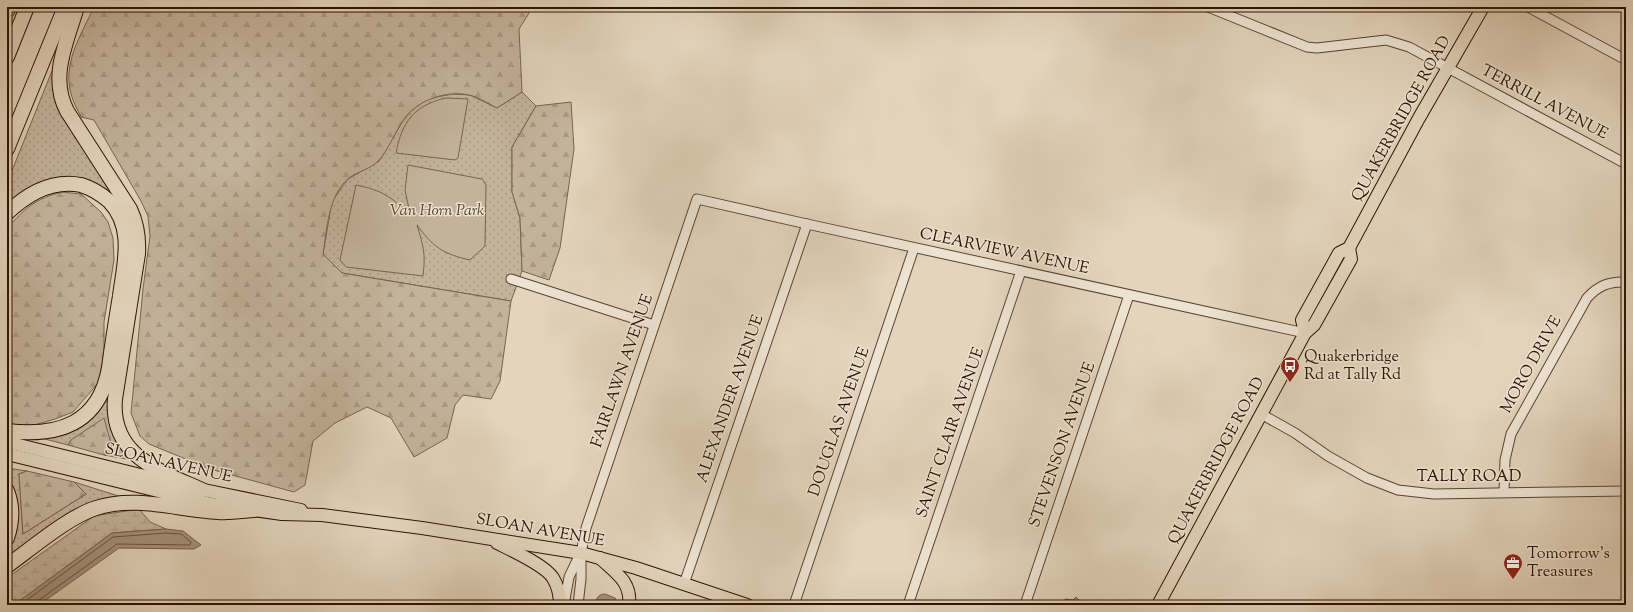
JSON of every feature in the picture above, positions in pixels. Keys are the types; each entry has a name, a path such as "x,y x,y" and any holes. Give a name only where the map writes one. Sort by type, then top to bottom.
{"highway":[{"path":"7,11 9,7"},
{"path":"7,57 27,7"},
{"path":"7,149 65,7"},
{"path":"77,7 61,64 58,80 60,95 67,111 130,209 138,236 138,254 115,399 117,425 126,444 145,462 157,470 202,490"},
{"path":"7,213 26,197 45,188 67,184 84,186 102,195 114,208 122,221 126,244 109,368 104,388 99,399 88,413 67,425 39,432 7,431"},
{"path":"7,491 11,513 11,526 7,538"},
{"path":"7,566 73,519 96,508 110,504 139,503 219,513 254,510"}],"main road":[{"name":"QUAKERBRIDGE ROAD","path":"1158,605 1305,333 1314,325 1351,259 1349,248 1419,118 1484,7"},
{"name":"SLOAN AVENUE","path":"7,442 202,490 281,504 322,515"},
{"name":"SLOAN AVENUE","path":"7,454 196,501 282,514 322,515 422,528 581,553 599,557 747,605"},
{"path":"489,538 547,571 554,578 558,588 560,605"},
{"path":"599,557 626,584 630,594 629,605"}],"street":[{"name":"TERRILL AVENUE","path":"1208,7 1307,47 1317,48 1386,40 1409,47 1626,164"},
{"path":"1528,7 1626,60"},
{"name":"CLEARVIEW AVENUE","path":"697,199 1305,333"},
{"name":"FAIRLAWN AVENUE","path":"578,605 581,579 581,553 586,528 697,199"},
{"name":"ALEXANDER AVENUE","path":"684,584 807,224"},
{"name":"DOUGLAS AVENUE","path":"794,605 914,248"},
{"name":"SAINT CLAIR AVENUE","path":"908,605 1021,271"},
{"path":"511,279 654,325"},
{"name":"MORO DRIVE","path":"1504,492 1504,460 1511,434 1587,298 1600,286 1613,282 1626,282"},
{"name":"STEVENSON AVENUE","path":"1025,605 1129,295"},
{"name":"TALLY ROAD","path":"1261,414 1295,433 1328,456 1367,478 1398,490 1422,493 1626,491"},
{"name":"FAIRLAWN AVENUE","path":"564,605 569,577 581,553"}],"green space":[{"path":"94,7 533,7 519,29 522,92 497,108 476,97 451,94 433,98 410,112 404,119 385,153 378,161 372,166 349,178 342,185 330,213 323,254 342,273 511,301 500,381 491,399 463,395 455,405 447,438 414,457 391,418 367,407 335,423 313,441 305,485 294,492 210,469 149,444 140,436 131,413 143,289 150,236 148,216 141,201 94,120 81,117 73,100 69,85 69,73 74,50"},
{"path":"56,61 55,94 112,194 74,179 7,205 7,183"},
{"name":"Van Horn Park","path":"522,92 536,106 512,147 512,192 520,218 522,271 511,301 342,273 323,254 332,201 348,179 379,161 404,119 413,109 426,100 453,94 470,95 497,108"},
{"path":"446,98 468,99 458,158 455,160 396,153 402,132 406,123 412,116 426,105"},
{"path":"571,102 574,149 560,248 549,280 522,271 520,218 512,192 512,147 536,106"},
{"path":"408,165 482,179 486,185 485,246 470,260 461,258 439,248 428,239 417,225 423,249 423,276 346,267 340,260 356,185 386,195 410,214 405,190"},
{"path":"62,192 81,194 101,212 108,222 113,238 114,260 104,322 104,353 99,382 73,412 28,427 7,423 7,228 37,201"},
{"path":"111,395 112,430 133,460 104,455 113,451 71,440 68,445 41,438 98,407"},
{"path":"104,418 113,451 104,455 68,445 71,440"},
{"path":"7,468 27,471 19,474 23,534 86,494 74,482 125,498 7,558 7,547 15,524 13,492 7,479"},
{"path":"27,471 74,482 86,494 23,534 19,474"},
{"path":"139,509 150,522 166,529 112,533 14,605 7,605 7,578 94,516"}],"water":[{"path":"166,529 183,531 201,545 194,549 119,548 39,605 14,605 112,533"},
{"path":"605,594 615,598 619,605 596,605 597,598 600,595"},
{"path":"1076,597 1080,601 1077,605 1064,604 1065,599 1073,600"}],"place":[{"name":"Quakerbridge Rd at Tally Rd","path":"1290,383"},
{"name":"Tomorrow's Treasures","path":"1513,580"}]}
